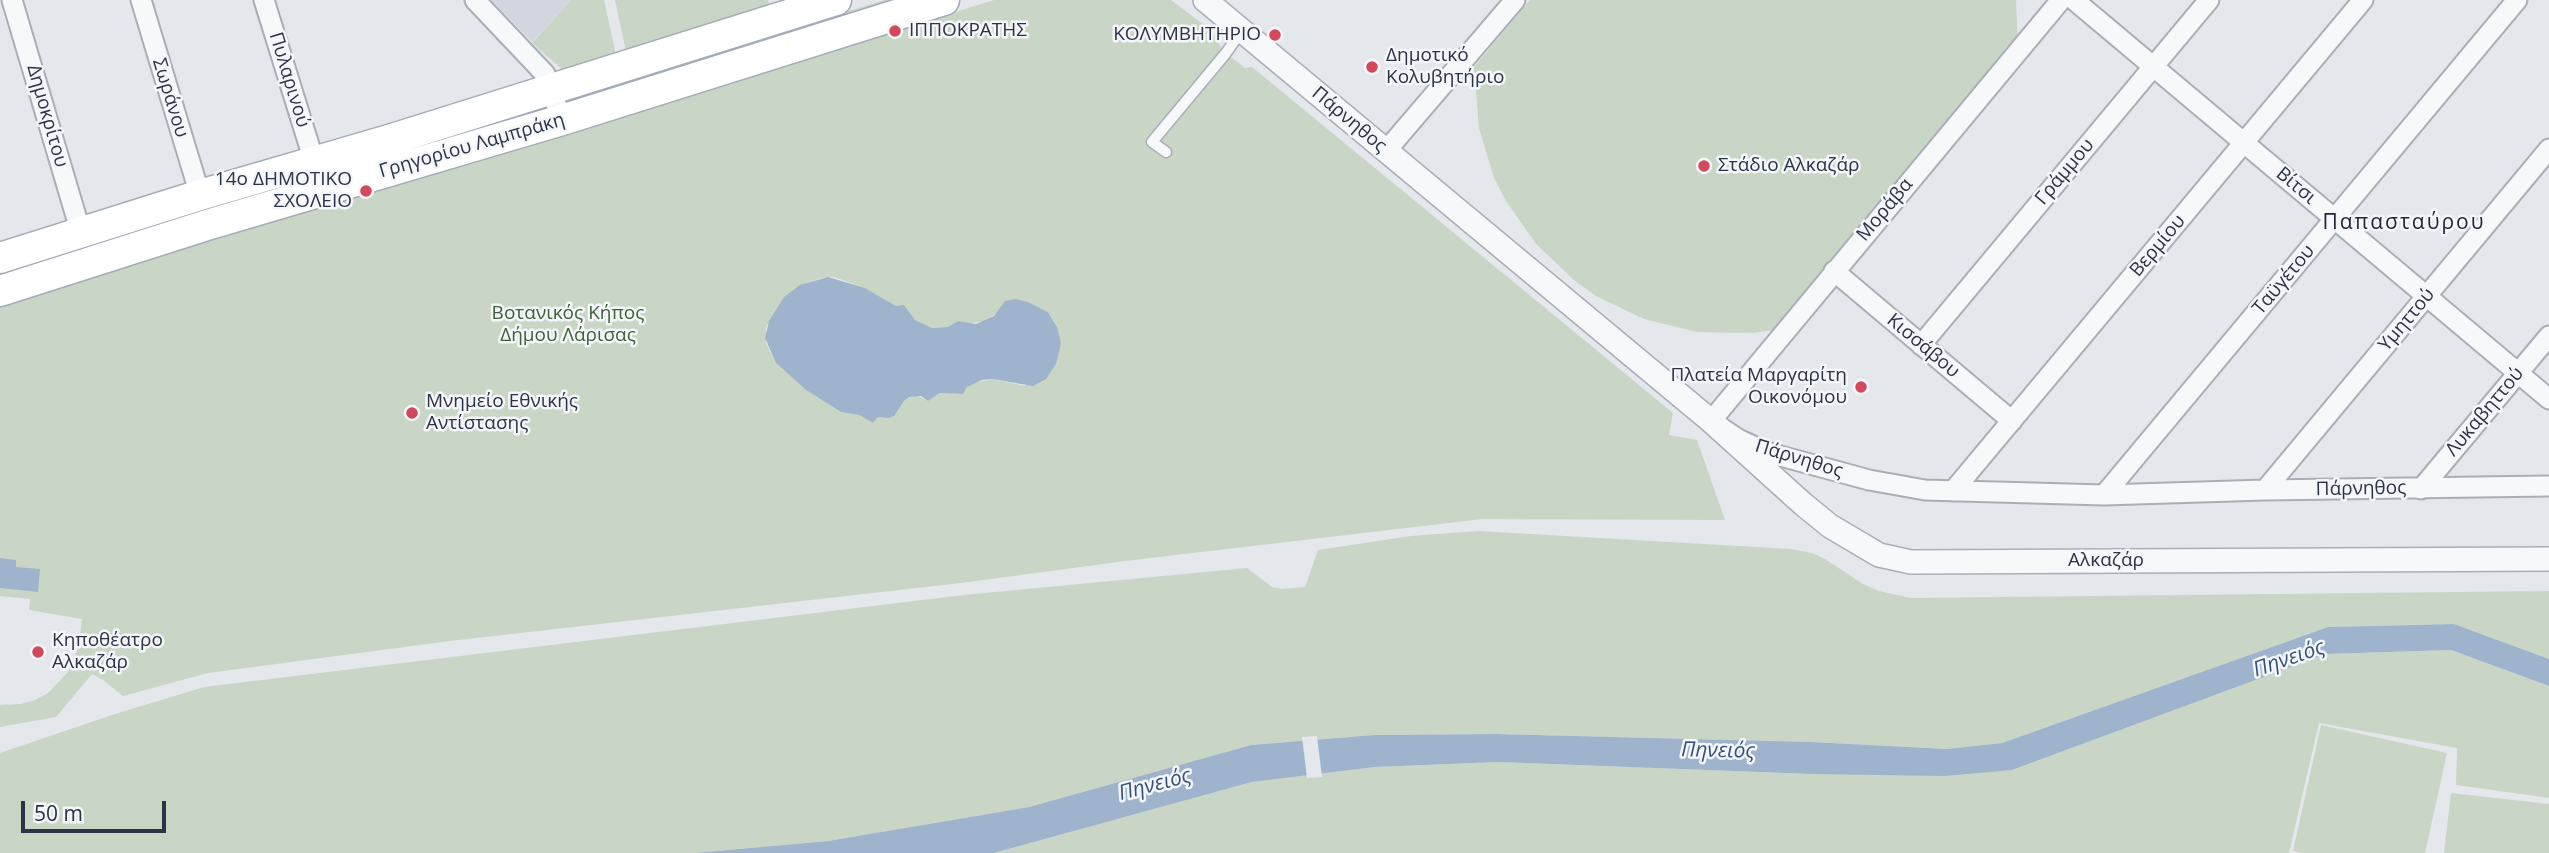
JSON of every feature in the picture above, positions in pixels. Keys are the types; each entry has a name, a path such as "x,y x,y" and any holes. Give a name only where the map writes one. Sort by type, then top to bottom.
{"main road":[{"name":"Γρηγορίου Λαμπράκη","path":"0,258 836,0"},
{"name":"Γρηγορίου Λαμπράκη","path":"0,292 220,221 562,120 944,0"}],"street":[{"name":"Δημοκρίτου","path":"12,0 81,233"},
{"name":"Σωράνου","path":"141,0 200,195"},
{"name":"Πυλαρινού","path":"264,0 314,161"},
{"path":"475,0 536,62 552,88 562,120"},
{"name":"Πάρνηθος","path":"1205,0 1711,421 1738,439 1766,452 1801,463 1925,490 2104,495 2549,486"},
{"path":"1386,151 1515,0"},
{"name":"Μοράβα","path":"1711,421 2061,0"},
{"name":"Βίτσι","path":"2074,0 2549,399"},
{"name":"Γράμμου","path":"1922,345 2209,0"},
{"name":"Βερμίου","path":"1953,491 2363,0"},
{"name":"Ταϋγέτου","path":"2104,495 2517,0"},
{"name":"Υμηττού","path":"2265,490 2549,149"},
{"name":"Κισσάβου","path":"1834,271 2012,421"},
{"name":"Λυκαβηττού","path":"2421,488 2549,335"},
{"name":"Αλκαζάρ","path":"1711,421 1830,526 1879,555 1911,562 2549,559"}],"lane":[{"path":"1166,152 1152,142 1242,30"}],"shaded area":[{"path":"491,0 571,0 532,42"}],"green space":[{"path":"571,0 604,0 616,55 565,72 532,43"},
{"path":"615,0 768,0 770,6 626,51"},
{"path":"885,0 896,0 593,97 591,88"},
{"name":"Βοτανικός Κήπος Δήμου Λάρισας","path":"994,0 1171,0 1212,31 1222,49 1232,58 1245,68 1252,67 1673,413 1669,435 1697,440 1725,520 1483,519 961,583 450,641 208,673 123,696 92,674 56,717 0,727 0,705 35,700 48,693 68,672 79,645 82,619 29,610 30,599 0,596 0,306","holes":["834,277 865,288 908,313 922,326 948,327 958,321 967,324 985,321 1016,299 1048,312 1057,327 1025,386 993,379 974,383 967,387 963,394 940,393 928,401 916,395 904,401 896,413 877,417 873,423 859,415 841,412 806,390 776,363 766,343 766,327 784,298 808,282"]},
{"name":"Στάδιο Αλκαζάρ","path":"1530,0 2016,0 2018,46 1782,329 1751,333 1697,332 1644,319 1596,296 1574,280 1536,244 1506,201 1494,178 1479,128 1474,67"},
{"path":"1478,531 1791,549 1825,559 1863,584 1879,591 1911,598 2549,591 2549,659 2454,624 2328,627 2002,743 1947,749 1812,742 1497,734 1374,735 1251,745 1029,807 828,841 694,853 0,853 0,753 204,687 964,595 1247,568 1272,587 1305,587 1318,550 1411,536"},
{"path":"2451,650 2549,686 2549,798 2456,785 2457,748 2319,723 2289,853 994,853 1252,782 1375,767 1499,762 1811,774 2012,770 2326,654"},
{"path":"2321,725 2447,753 2425,853 2293,851"},
{"path":"2451,793 2549,804 2549,853 2444,853"}],"water":[{"path":"828,277 865,288 896,306 904,305 915,320 932,328 948,327 958,321 976,324 994,316 1005,301 1016,299 1028,302 1048,312 1057,327 1061,343 1056,364 1046,379 1033,386 993,379 982,380 967,387 963,394 940,393 928,401 921,396 910,397 894,416 878,417 873,423 859,415 841,412 806,390 776,363 765,338 769,321 784,297 800,285"},
{"path":"0,558 16,560 16,567 40,569 38,592 0,588"},
{"name":"Πηνειός","path":"2454,624 2549,659 2549,686 2451,650 2326,654 2012,770 1945,776 1811,774 1499,762 1375,767 1252,782 994,853 694,853 828,841 1029,807 1251,745 1374,735 1497,734 1812,742 1947,749 2002,743 2328,627"}],"pier":[{"path":"1317,736 1322,777 1307,778 1302,737"}],"place":[{"name":"ΙΠΠΟΚΡΑΤΗΣ","path":"895,31"},
{"name":"ΚΟΛΥΜΒΗΤΗΡΙΟ","path":"1275,35"},
{"name":"Δημοτικό Κολυβητήριο","path":"1372,67"},
{"name":"Στάδιο Αλκαζάρ","path":"1704,166"},
{"name":"14ο ΔΗΜΟΤΙΚΟ ΣΧΟΛΕΙΟ","path":"366,191"},
{"name":"Πλατεία Μαργαρίτη Οικονόμου","path":"1861,387"},
{"name":"Μνημείο Εθνικής Αντίστασης","path":"412,413"},
{"name":"Κηποθέατρο Αλκαζάρ","path":"38,652"}],"district":[{"name":"Παπασταύρου","path":"2404,223"}]}
